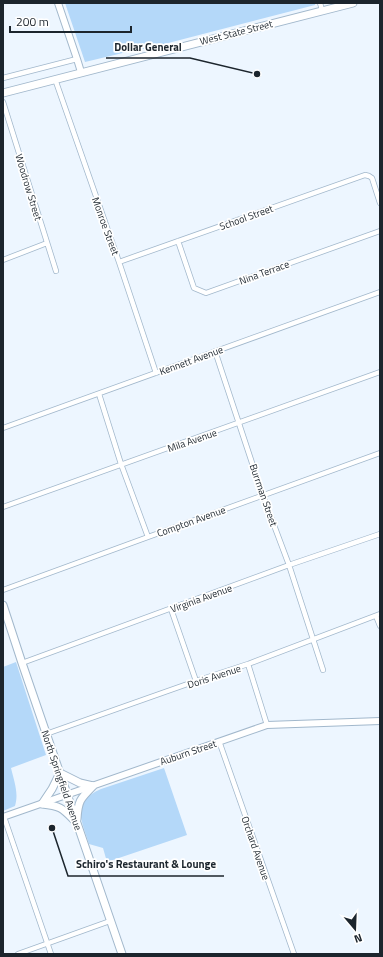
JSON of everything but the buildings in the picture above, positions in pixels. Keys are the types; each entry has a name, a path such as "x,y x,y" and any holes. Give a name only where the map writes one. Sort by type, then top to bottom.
{"main road":[{"path":"58,3 80,72"},
{"name":"West State Street","path":"3,93 353,3"},
{"name":"North Springfield Avenue","path":"3,605 122,954"},
{"name":"Auburn Street","path":"3,817 267,725 380,721"},
{"path":"77,823 60,807 42,804 60,773 80,783 93,786"},
{"path":"77,823 79,803 83,796 93,786"}],"street":[{"path":"320,3 322,10"},
{"path":"3,78 77,59"},
{"name":"Monroe Street","path":"55,79 156,373"},
{"name":"Woodrow Street","path":"3,102 56,270"},
{"name":"School Street","path":"119,262 365,175 372,178 380,203"},
{"name":"Nina Terrace","path":"178,241 194,288 206,293 380,231"},
{"path":"3,260 47,244"},
{"name":"Kennett Avenue","path":"3,428 380,292"},
{"name":"Burrman Street","path":"215,351 263,496 289,565 323,670"},
{"name":"Mila Avenue","path":"3,507 380,372"},
{"path":"99,394 121,464 148,537"},
{"name":"Compton Avenue","path":"3,590 380,453"},
{"name":"Virginia Avenue","path":"22,663 289,565 380,534"},
{"path":"171,609 196,681"},
{"path":"378,615 380,626"},
{"name":"Doris Avenue","path":"46,734 248,664 378,615"},
{"path":"248,664 267,725"},
{"name":"Orchard Avenue","path":"219,741 294,954"},
{"path":"3,817 50,954"},
{"path":"18,954 110,921"}],"shaded area":[{"path":"65,3 315,3 315,5 149,48 85,62"},
{"path":"16,662 46,755 11,768 16,787 16,801 15,806 3,811 3,667"},
{"path":"164,768 187,835 107,862 103,848 89,844 81,819 82,806 85,800 101,789"}],"place":[{"name":"Dollar General","path":"257,74"},
{"name":"Schiro's Restaurant & Lounge","path":"52,828"}]}
